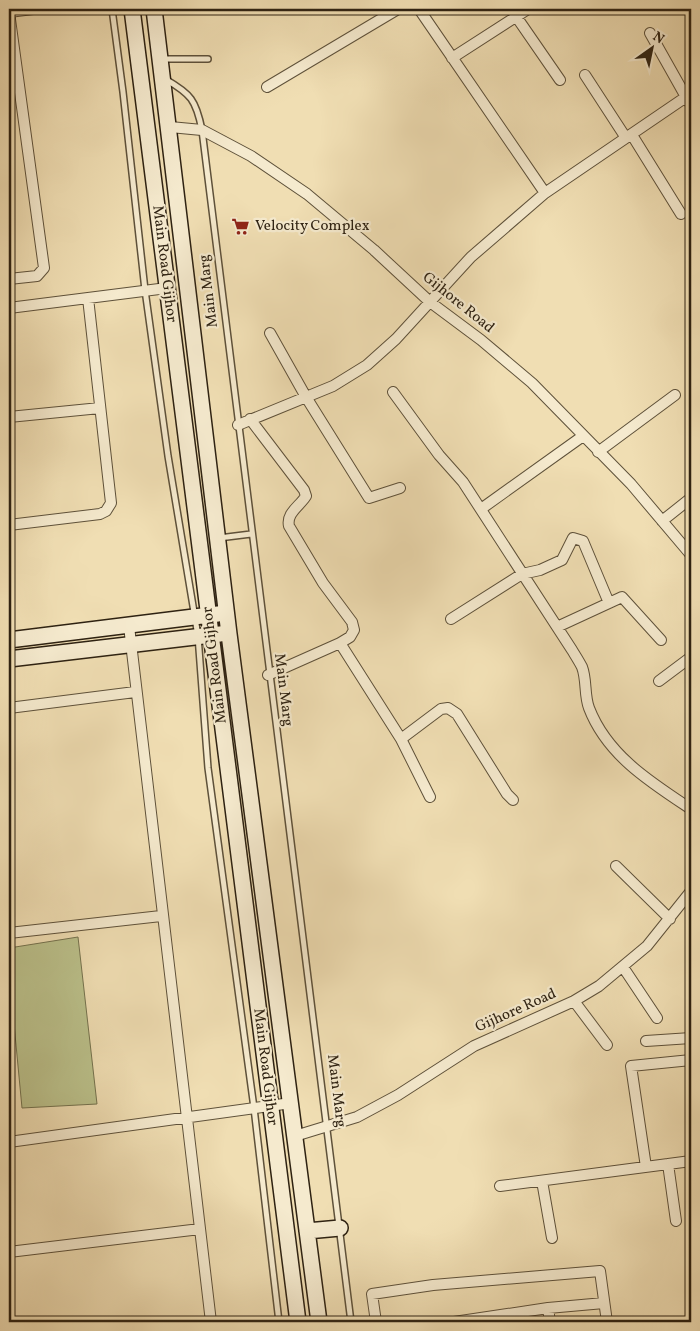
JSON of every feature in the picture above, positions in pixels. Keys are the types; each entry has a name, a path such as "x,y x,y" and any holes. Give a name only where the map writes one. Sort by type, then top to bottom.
{"street":[{"path":"9,279 37,276 44,268 9,15 32,9"},
{"name":"Main Road Gijhor","path":"132,9 167,288 204,636 270,1106 298,1322"},
{"name":"Main Road Gijhor","path":"154,9 170,127 189,307 228,613 229,634 319,1322"},
{"path":"268,86 398,9"},
{"path":"419,9 545,193"},
{"path":"452,58 513,12 528,9"},
{"path":"513,12 560,80"},
{"path":"238,425 333,386 367,365 396,339 471,257 545,193 629,136 689,101 650,33"},
{"path":"585,74 681,214"},
{"name":"Gijhore Road","path":"170,127 202,130 251,156 307,194 374,250 430,302 481,340 532,383 631,484 691,555"},
{"path":"9,308 167,288"},
{"path":"9,525 100,514 106,511 111,503 88,298"},
{"path":"270,333 306,397 369,498 400,488"},
{"path":"393,392 439,455 463,482 582,667 585,698 597,728 618,754 646,780 691,808"},
{"path":"598,452 675,395"},
{"path":"9,417 100,408"},
{"path":"250,419 304,490 306,496 303,502 292,512 288,520 323,582 352,622 354,630 350,637 340,643 268,675"},
{"path":"481,509 583,436"},
{"path":"662,521 691,498"},
{"path":"451,618 522,574 540,570 562,560 573,538 583,541 609,603"},
{"path":"557,627 622,597 661,640"},
{"path":"9,640 228,613"},
{"path":"128,626 161,916 212,1322"},
{"path":"9,658 229,634"},
{"path":"340,643 401,739 430,797"},
{"path":"659,681 691,657"},
{"path":"9,708 135,692"},
{"path":"401,739 441,709 448,708 457,714 507,794 514,800"},
{"path":"616,866 670,919"},
{"name":"Gijhore Road","path":"295,1136 357,1117 398,1095 474,1046 574,1001 623,967 647,946 690,894"},
{"path":"9,933 161,916"},
{"path":"623,967 657,1018"},
{"path":"574,1001 607,1045"},
{"path":"646,1041 691,1038"},
{"path":"646,1167 632,1066 691,1060"},
{"path":"9,1142 291,1103"},
{"path":"500,1186 691,1161"},
{"path":"668,1164 676,1221"},
{"path":"542,1181 552,1238"},
{"path":"307,1231 340,1228"},
{"path":"9,1252 200,1229"},
{"path":"376,1322 372,1294 433,1285 600,1271 607,1322"},
{"path":"454,1322 548,1308 604,1303"},
{"path":"548,1308 550,1322"}],"lane":[{"path":"112,9 124,92 145,290 168,456 202,616"},
{"path":"160,59 208,59"},
{"name":"Main Marg","path":"163,77 191,96 198,108 202,130 268,675 328,1127 351,1322"},
{"path":"218,538 251,534"},
{"path":"204,636 209,778 254,1108 279,1322"},
{"path":"9,1090 11,1108 9,1112"}],"green space":[{"path":"78,937 97,1104 22,1108 9,971 9,948"}],"place":[{"name":"Velocity Complex","path":"241,226"}]}
